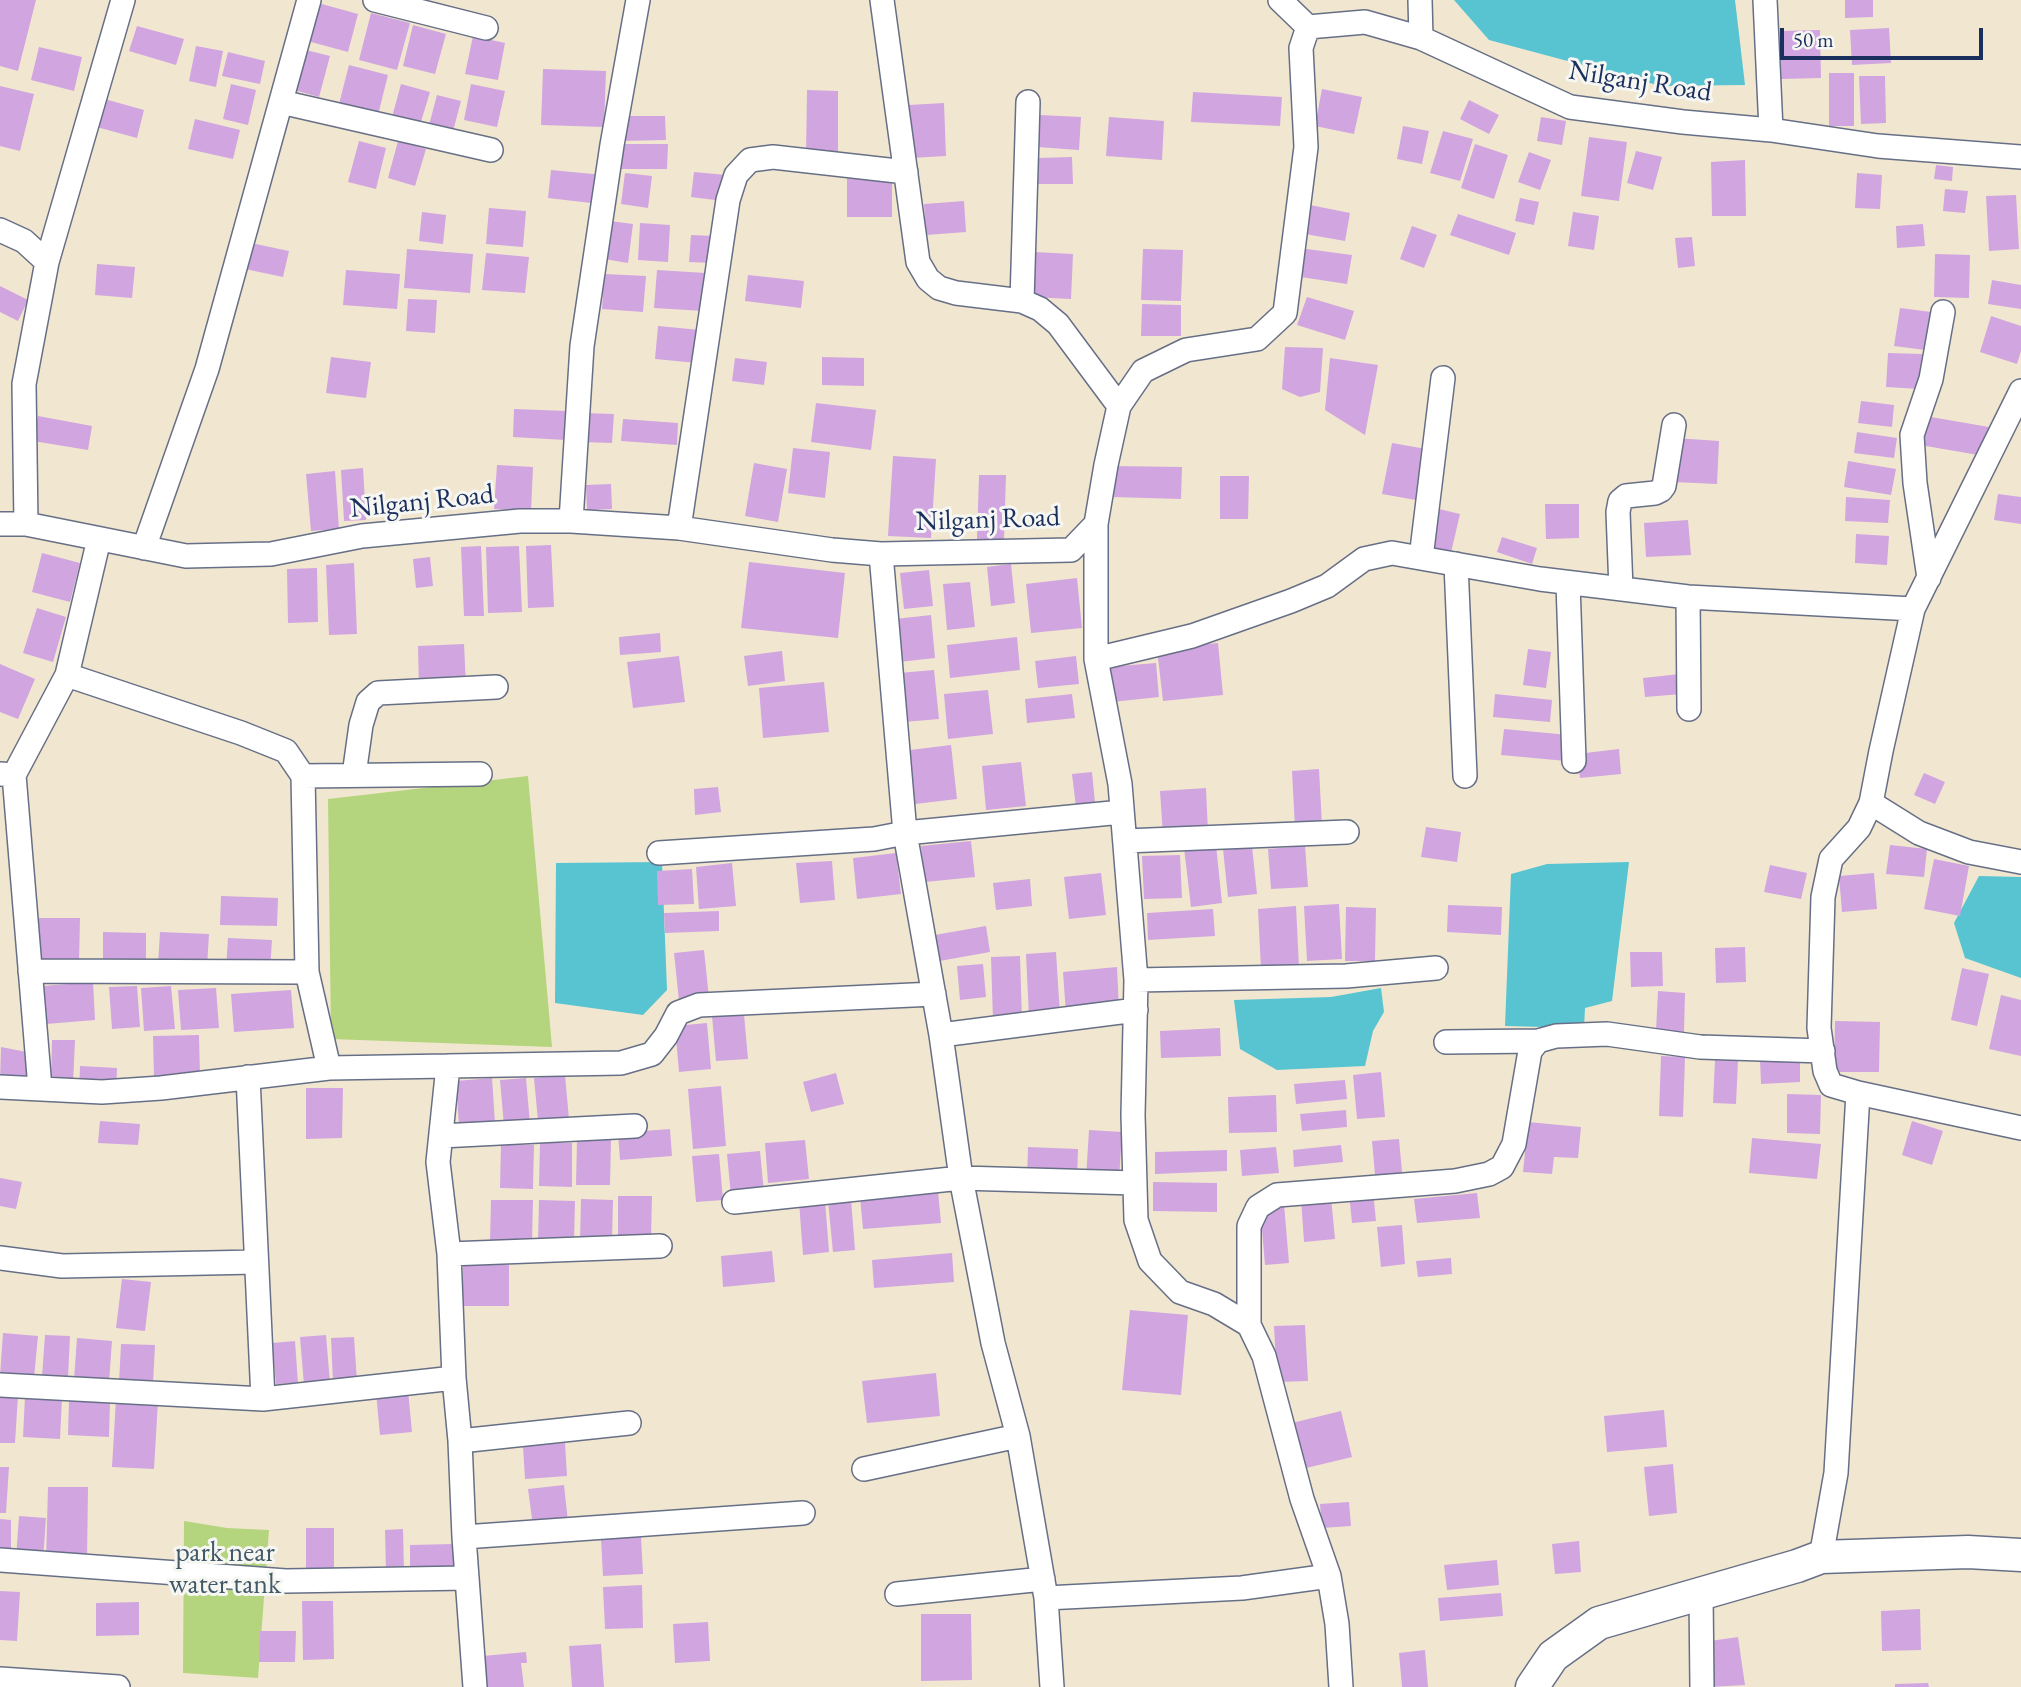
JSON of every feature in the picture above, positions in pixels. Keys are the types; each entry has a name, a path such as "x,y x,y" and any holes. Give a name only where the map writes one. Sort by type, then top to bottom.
{"street":[{"path":"26,524 24,384 47,262 123,0"},
{"path":"144,548 207,369 309,0"},
{"path":"375,0 486,28"},
{"path":"571,521 582,346 612,145 638,0"},
{"path":"882,0 918,262 928,279 939,288 956,293 1021,301 1040,309 1058,324 1119,406"},
{"path":"1280,0 1308,27"},
{"path":"1420,0 1421,37"},
{"path":"1765,0 1771,130"},
{"name":"Nilganj Road","path":"0,524 26,524 186,556 271,554 362,536 520,521 571,521 679,528 832,550 881,554 1071,550 1096,524 1119,406 1143,371 1186,350 1257,339 1285,313 1306,147 1301,48 1308,27 1365,22 1421,37 1570,107 1771,130 1878,146 2021,157"},
{"path":"281,102 491,150"},
{"path":"1021,301 1028,102"},
{"path":"679,528 728,200 736,175 750,160 773,158 905,172"},
{"path":"0,230 24,241 47,262"},
{"path":"1928,578 1915,483 1912,435 1931,379 1943,312"},
{"path":"1421,558 1443,378"},
{"path":"2018,403 1913,609 1871,803 1859,828 1831,859 1823,897 1819,1028 1825,1071 1831,1085 2021,1128"},
{"path":"1621,589 1618,512 1620,501 1626,496 1661,490 1664,486 1674,425"},
{"path":"1096,524 1096,659 1119,784 1136,980 1133,1115 1136,1220 1150,1261 1180,1292 1213,1304 1249,1325"},
{"path":"40,1088 30,971 7,774 67,675 99,539"},
{"path":"1096,659 1192,636 1291,601 1326,586 1364,559 1392,552 1568,583 1688,597 1913,609"},
{"path":"881,554 905,833 941,1035 961,1178 993,1343 1017,1436 1045,1589 1052,1687"},
{"path":"1456,564 1465,776"},
{"path":"1568,583 1574,761"},
{"path":"1688,597 1689,709"},
{"path":"67,675 241,733 286,751 303,776 307,972 329,1068"},
{"path":"354,775 361,725 368,702 377,693 496,687"},
{"path":"303,776 481,774"},
{"path":"1871,803 1919,833 1969,852 2021,862"},
{"path":"659,853 874,839 905,833 1122,812"},
{"path":"1125,842 1347,832"},
{"path":"1136,980 1346,976 1437,968"},
{"path":"30,971 307,972"},
{"path":"0,1087 102,1092 161,1088 329,1068 621,1063 652,1054 666,1036 678,1013 699,1005 934,994"},
{"path":"941,1035 1136,1010"},
{"path":"1446,1042 1538,1041 1556,1035 1607,1034 1700,1047 1823,1051"},
{"path":"1341,1687 1340,1658 1329,1576 1302,1499 1264,1356 1249,1325 1249,1226 1258,1207 1277,1195 1455,1181 1489,1174 1502,1167 1514,1144 1530,1051 1538,1041"},
{"path":"448,1066 438,1161 449,1254 454,1378 475,1687"},
{"path":"248,1077 263,1399"},
{"path":"1821,1556 1836,1474 1858,1093"},
{"path":"441,1136 635,1126"},
{"path":"734,1202 961,1178 1135,1183"},
{"path":"449,1254 660,1246"},
{"path":"0,1258 62,1266 256,1262"},
{"path":"0,1385 263,1399 454,1378"},
{"path":"460,1441 629,1423"},
{"path":"864,1469 1017,1436"},
{"path":"464,1537 803,1513"},
{"path":"1532,1687 1553,1656 1599,1623 1797,1566 1821,1556 1968,1552 2021,1555"},
{"path":"0,1560 286,1581 467,1578"},
{"path":"897,1594 1045,1589 1242,1588 1329,1576"},
{"path":"1701,1594 1702,1687"},
{"path":"0,1679 118,1687"}],"green space":[{"path":"528,776 552,1047 331,1039 328,799"},
{"name":"park near water tank","path":"184,1521 227,1528 269,1530 258,1678 183,1673"}],"water":[{"path":"1454,0 1735,0 1745,85 1661,86 1489,40"},
{"path":"662,862 667,990 643,1015 555,1003 556,863"},
{"path":"1629,862 1612,1001 1585,1008 1584,1028 1505,1026 1511,874 1547,864"},
{"path":"1979,876 2021,877 2021,978 1965,958 1954,923"},
{"path":"1381,988 1384,1012 1373,1031 1365,1066 1277,1070 1240,1049 1234,1000 1331,997"}],"building":[{"path":"0,0 36,0 18,71 0,66"},
{"path":"1845,0 1873,0 1873,17 1845,18"},
{"path":"311,1 358,14 348,52 300,39"},
{"path":"371,13 410,23 397,70 359,60"},
{"path":"413,25 446,34 435,74 403,66"},
{"path":"137,26 184,39 176,65 129,51"},
{"path":"1889,28 1891,63 1852,65 1850,30"},
{"path":"1820,30 1821,78 1781,79 1780,31"},
{"path":"473,36 505,43 498,80 465,74"},
{"path":"196,46 223,51 216,87 189,81"},
{"path":"39,47 82,57 74,91 31,80"},
{"path":"298,48 330,56 319,97 287,88"},
{"path":"228,52 265,61 260,84 222,76"},
{"path":"349,65 388,75 378,115 339,104"},
{"path":"543,69 606,71 604,127 541,125"},
{"path":"1829,73 1854,73 1854,126 1829,126"},
{"path":"1859,76 1885,76 1886,123 1861,124"},
{"path":"231,84 256,90 248,125 223,119"},
{"path":"401,84 430,92 420,125 392,117"},
{"path":"471,84 505,91 497,127 464,120"},
{"path":"0,86 34,94 20,151 0,146"},
{"path":"1322,89 1362,97 1354,134 1315,126"},
{"path":"807,90 838,91 838,159 806,158"},
{"path":"1193,92 1282,97 1280,126 1191,122"},
{"path":"437,95 461,101 452,135 428,129"},
{"path":"101,98 144,110 137,138 93,126"},
{"path":"1469,100 1499,115 1489,134 1460,119"},
{"path":"944,103 946,156 911,158 909,105"},
{"path":"1040,115 1081,117 1079,150 1037,147"},
{"path":"621,116 665,116 666,140 621,141"},
{"path":"1109,117 1164,121 1162,160 1106,156"},
{"path":"1541,117 1566,121 1562,145 1537,141"},
{"path":"195,119 240,130 233,159 188,149"},
{"path":"1403,126 1429,131 1422,164 1397,159"},
{"path":"1443,131 1473,139 1460,181 1430,173"},
{"path":"1589,137 1627,142 1619,201 1581,196"},
{"path":"359,141 386,148 376,189 348,182"},
{"path":"398,141 426,149 415,186 388,178"},
{"path":"618,144 668,144 667,169 618,169"},
{"path":"1475,144 1508,155 1494,199 1461,188"},
{"path":"1636,151 1662,157 1653,190 1627,183"},
{"path":"1529,152 1551,160 1540,190 1518,182"},
{"path":"1072,157 1073,184 1038,184 1038,158"},
{"path":"1745,160 1746,216 1712,216 1711,162"},
{"path":"1936,165 1953,167 1952,181 1934,179"},
{"path":"551,170 603,175 600,204 548,198"},
{"path":"694,172 726,175 723,201 691,197"},
{"path":"625,173 652,176 648,208 621,204"},
{"path":"1857,173 1882,175 1880,209 1855,208"},
{"path":"847,177 892,177 892,217 847,217"},
{"path":"1945,189 1968,191 1965,213 1943,211"},
{"path":"2016,195 2019,249 1989,251 1986,196"},
{"path":"1520,198 1539,202 1534,225 1515,221"},
{"path":"964,201 966,232 926,235 924,204"},
{"path":"1310,205 1350,213 1345,241 1305,234"},
{"path":"489,208 526,211 523,247 486,244"},
{"path":"422,212 446,215 443,244 419,241"},
{"path":"1573,212 1599,216 1594,250 1568,246"},
{"path":"1458,214 1516,233 1509,255 1450,235"},
{"path":"610,221 633,224 628,263 604,259"},
{"path":"640,223 670,225 668,262 638,260"},
{"path":"1923,224 1925,246 1897,248 1896,226"},
{"path":"1412,226 1437,235 1424,268 1400,259"},
{"path":"691,235 714,236 713,263 689,262"},
{"path":"1692,237 1695,266 1678,268 1675,238"},
{"path":"251,243 289,251 283,277 245,269"},
{"path":"1299,248 1352,255 1347,284 1294,276"},
{"path":"407,249 473,254 470,293 404,288"},
{"path":"1143,249 1183,250 1181,301 1141,300"},
{"path":"1034,252 1073,254 1071,299 1031,297"},
{"path":"486,253 529,257 525,293 482,290"},
{"path":"1935,254 1970,255 1969,298 1934,297"},
{"path":"97,264 135,267 132,298 95,295"},
{"path":"346,270 400,274 397,309 343,305"},
{"path":"657,270 706,273 704,311 654,308"},
{"path":"604,274 646,276 643,312 602,309"},
{"path":"748,275 804,281 801,308 745,301"},
{"path":"1992,280 2021,285 2021,309 1988,304"},
{"path":"0,286 28,300 18,321 0,312"},
{"path":"1307,297 1354,311 1345,340 1297,325"},
{"path":"408,299 437,300 435,333 406,331"},
{"path":"1142,304 1181,305 1181,336 1141,336"},
{"path":"1900,308 1931,312 1925,350 1894,346"},
{"path":"1991,316 2021,326 2021,351 2017,364 1980,352"},
{"path":"658,326 700,330 697,363 655,359"},
{"path":"1285,347 1323,348 1320,392 1300,397 1282,389"},
{"path":"1888,353 1922,354 1920,389 1886,387"},
{"path":"331,357 371,362 366,398 326,393"},
{"path":"822,357 864,358 864,386 822,385"},
{"path":"735,358 767,362 764,385 732,381"},
{"path":"1330,358 1378,365 1365,435 1325,410"},
{"path":"1861,401 1894,405 1892,427 1858,423"},
{"path":"816,403 876,410 871,450 811,442"},
{"path":"514,409 567,411 565,440 513,437"},
{"path":"583,413 614,414 612,443 581,442"},
{"path":"38,416 92,426 88,450 33,441"},
{"path":"1925,416 1989,427 1984,456 1920,445"},
{"path":"623,419 678,423 677,445 621,441"},
{"path":"1857,432 1897,438 1894,458 1854,453"},
{"path":"1675,438 1719,441 1717,484 1673,482"},
{"path":"1392,443 1426,449 1416,500 1382,494"},
{"path":"793,448 830,452 825,498 788,493"},
{"path":"893,456 936,459 931,538 888,536"},
{"path":"1848,461 1896,469 1891,495 1844,487"},
{"path":"754,463 787,469 778,522 745,516"},
{"path":"497,465 533,467 531,511 494,509"},
{"path":"1113,466 1182,467 1181,499 1112,497"},
{"path":"363,468 366,520 344,521 341,470"},
{"path":"335,471 339,529 311,531 306,474"},
{"path":"979,475 1006,475 1004,540 977,539"},
{"path":"1220,476 1249,476 1248,519 1220,519"},
{"path":"611,484 612,509 587,510 586,485"},
{"path":"1998,494 2021,497 2021,524 1994,520"},
{"path":"1846,497 1890,500 1888,523 1845,521"},
{"path":"1545,504 1579,504 1579,538 1546,539"},
{"path":"1435,508 1460,514 1450,557 1424,551"},
{"path":"1688,520 1691,555 1646,557 1644,523"},
{"path":"1856,534 1889,536 1887,565 1855,563"},
{"path":"1502,537 1537,548 1532,564 1497,552"},
{"path":"551,545 554,607 528,608 526,546"},
{"path":"481,546 484,616 464,616 461,547"},
{"path":"519,546 522,612 488,613 486,547"},
{"path":"42,553 80,563 70,602 32,592"},
{"path":"430,557 433,586 416,588 413,559"},
{"path":"749,562 845,573 838,638 741,628"},
{"path":"354,563 357,634 329,635 326,565"},
{"path":"1011,564 1015,603 991,606 987,567"},
{"path":"317,568 318,622 288,623 287,569"},
{"path":"929,570 933,606 904,609 900,573"},
{"path":"1077,578 1082,628 1031,633 1026,584"},
{"path":"970,582 975,627 947,630 943,584"},
{"path":"37,608 66,617 53,662 23,653"},
{"path":"931,615 935,658 899,662 895,619"},
{"path":"660,633 661,652 620,655 619,637"},
{"path":"1017,637 1020,670 950,678 947,645"},
{"path":"1218,643 1223,695 1163,701 1157,649"},
{"path":"464,644 466,686 419,688 418,646"},
{"path":"1528,649 1551,652 1546,688 1523,685"},
{"path":"782,651 785,681 748,686 744,656"},
{"path":"679,656 685,702 633,708 627,662"},
{"path":"1076,656 1079,684 1038,688 1035,661"},
{"path":"1156,663 1159,697 1112,702 1108,667"},
{"path":"0,664 35,679 18,719 0,712"},
{"path":"934,670 939,719 904,722 899,673"},
{"path":"1680,674 1682,694 1645,697 1643,678"},
{"path":"824,682 829,732 763,738 759,688"},
{"path":"988,690 993,734 948,739 944,694"},
{"path":"1072,694 1075,718 1027,723 1025,699"},
{"path":"1495,694 1552,700 1550,722 1493,717"},
{"path":"1504,729 1569,735 1566,761 1501,755"},
{"path":"951,745 957,799 915,804 910,750"},
{"path":"1619,749 1621,774 1580,778 1577,754"},
{"path":"1021,762 1026,806 986,810 982,766"},
{"path":"1319,769 1322,826 1295,828 1292,771"},
{"path":"1092,772 1096,813 1077,815 1072,774"},
{"path":"1924,773 1945,782 1935,804 1914,795"},
{"path":"718,787 721,812 695,815 694,789"},
{"path":"1206,788 1208,833 1163,835 1160,791"},
{"path":"1426,827 1461,832 1457,862 1421,857"},
{"path":"971,841 975,877 925,882 921,846"},
{"path":"1216,845 1222,903 1191,907 1184,848"},
{"path":"1890,845 1927,849 1924,877 1886,874"},
{"path":"1252,846 1257,894 1228,897 1223,849"},
{"path":"1305,846 1308,887 1271,889 1268,849"},
{"path":"896,853 901,894 857,899 853,858"},
{"path":"1180,855 1182,898 1144,899 1142,856"},
{"path":"1934,859 1969,866 1960,916 1924,909"},
{"path":"832,861 835,900 800,903 796,863"},
{"path":"732,863 736,906 699,909 696,867"},
{"path":"1770,865 1807,873 1801,899 1764,892"},
{"path":"692,869 694,904 658,905 657,871"},
{"path":"1101,873 1106,915 1069,919 1064,877"},
{"path":"1874,873 1877,909 1842,912 1839,876"},
{"path":"1030,879 1032,906 996,910 993,883"},
{"path":"221,896 278,898 277,926 220,925"},
{"path":"1339,904 1342,959 1307,961 1304,906"},
{"path":"1448,905 1502,907 1501,935 1447,932"},
{"path":"1296,906 1299,967 1261,969 1258,909"},
{"path":"1346,907 1376,908 1375,961 1345,961"},
{"path":"1213,909 1215,936 1148,940 1147,913"},
{"path":"719,911 719,931 665,933 664,913"},
{"path":"36,918 80,918 79,963 36,962"},
{"path":"986,926 990,952 934,962 929,936"},
{"path":"103,932 146,933 146,965 103,964"},
{"path":"160,932 209,934 207,967 158,965"},
{"path":"228,938 272,940 270,971 226,968"},
{"path":"1745,947 1746,982 1716,983 1715,948"},
{"path":"704,950 709,998 679,1001 674,953"},
{"path":"1056,952 1060,1015 1029,1017 1026,954"},
{"path":"1630,952 1662,952 1663,986 1631,987"},
{"path":"1020,956 1022,1020 993,1021 991,957"},
{"path":"983,964 986,997 960,1000 957,966"},
{"path":"1117,967 1119,1009 1066,1014 1063,972"},
{"path":"1962,968 1989,974 1977,1026 1951,1020"},
{"path":"93,982 95,1020 46,1024 43,986"},
{"path":"137,986 140,1027 112,1029 109,987"},
{"path":"171,986 175,1029 144,1031 141,988"},
{"path":"216,988 219,1028 181,1030 178,990"},
{"path":"291,990 294,1028 234,1032 231,994"},
{"path":"1658,991 1685,993 1684,1032 1656,1031"},
{"path":"2001,995 2021,1000 2021,1056 1989,1049"},
{"path":"744,1014 748,1059 716,1061 712,1016"},
{"path":"1835,1021 1880,1022 1879,1072 1834,1072"},
{"path":"707,1023 711,1069 679,1072 675,1026"},
{"path":"1220,1028 1221,1056 1161,1058 1160,1031"},
{"path":"199,1035 200,1077 154,1078 153,1036"},
{"path":"52,1040 75,1040 73,1084 51,1083"},
{"path":"1,1047 37,1054 30,1088 0,1082"},
{"path":"1661,1056 1685,1057 1683,1117 1659,1116"},
{"path":"1800,1058 1800,1082 1761,1084 1760,1059"},
{"path":"1715,1060 1738,1061 1736,1104 1713,1103"},
{"path":"80,1066 117,1068 116,1093 79,1091"},
{"path":"1381,1072 1385,1117 1357,1119 1353,1075"},
{"path":"836,1073 844,1104 811,1112 803,1082"},
{"path":"565,1075 569,1119 538,1121 534,1078"},
{"path":"492,1078 495,1123 459,1126 456,1081"},
{"path":"526,1078 530,1124 504,1126 500,1080"},
{"path":"1345,1080 1347,1099 1296,1104 1294,1084"},
{"path":"721,1086 726,1146 693,1149 688,1089"},
{"path":"306,1088 343,1088 342,1138 306,1139"},
{"path":"1787,1094 1821,1095 1820,1134 1787,1133"},
{"path":"1276,1095 1277,1132 1229,1133 1228,1097"},
{"path":"1346,1110 1347,1127 1302,1131 1300,1114"},
{"path":"100,1121 140,1124 138,1145 98,1143"},
{"path":"1912,1121 1943,1131 1932,1165 1902,1155"},
{"path":"1528,1122 1581,1127 1578,1158 1554,1157 1552,1174 1523,1172"},
{"path":"670,1129 672,1156 620,1160 618,1133"},
{"path":"1089,1130 1122,1132 1119,1180 1086,1178"},
{"path":"1752,1138 1821,1144 1817,1179 1749,1173"},
{"path":"577,1139 611,1140 610,1185 576,1185"},
{"path":"1399,1139 1403,1183 1376,1186 1372,1141"},
{"path":"805,1140 809,1179 768,1183 765,1143"},
{"path":"540,1143 572,1143 572,1187 539,1186"},
{"path":"501,1144 534,1145 533,1189 500,1188"},
{"path":"1341,1145 1343,1162 1294,1167 1293,1150"},
{"path":"1028,1147 1078,1149 1077,1180 1027,1179"},
{"path":"1276,1147 1279,1173 1242,1176 1240,1150"},
{"path":"1227,1150 1227,1171 1155,1174 1155,1152"},
{"path":"760,1151 764,1193 731,1196 727,1154"},
{"path":"719,1154 723,1200 696,1202 692,1156"},
{"path":"0,1178 22,1182 16,1209 0,1206"},
{"path":"1153,1182 1217,1183 1217,1212 1153,1211"},
{"path":"938,1191 941,1223 863,1229 860,1197"},
{"path":"1373,1191 1376,1221 1352,1223 1349,1193"},
{"path":"1477,1193 1480,1218 1417,1223 1414,1199"},
{"path":"618,1196 652,1196 651,1239 618,1239"},
{"path":"1331,1197 1335,1239 1304,1242 1301,1199"},
{"path":"581,1199 613,1200 612,1243 580,1243"},
{"path":"851,1199 855,1250 833,1252 828,1201"},
{"path":"491,1200 533,1200 532,1243 490,1242"},
{"path":"539,1200 575,1201 574,1243 538,1243"},
{"path":"825,1200 829,1252 803,1255 799,1202"},
{"path":"1284,1204 1289,1263 1265,1265 1260,1206"},
{"path":"1402,1225 1405,1264 1381,1267 1377,1227"},
{"path":"772,1251 775,1282 723,1287 721,1256"},
{"path":"952,1253 954,1282 874,1288 872,1260"},
{"path":"1451,1258 1452,1274 1418,1277 1416,1261"},
{"path":"463,1264 509,1265 509,1306 462,1306"},
{"path":"122,1279 151,1282 145,1331 116,1328"},
{"path":"1130,1310 1188,1315 1181,1395 1122,1390"},
{"path":"1305,1325 1308,1381 1277,1382 1274,1326"},
{"path":"3,1333 38,1336 34,1378 0,1376"},
{"path":"45,1335 70,1336 68,1378 42,1377"},
{"path":"326,1335 330,1383 304,1385 300,1337"},
{"path":"354,1337 357,1381 333,1382 331,1338"},
{"path":"77,1338 112,1341 109,1382 74,1380"},
{"path":"295,1341 298,1383 276,1384 272,1343"},
{"path":"121,1344 155,1345 153,1384 119,1383"},
{"path":"936,1373 940,1416 867,1423 862,1381"},
{"path":"408,1390 412,1432 380,1435 376,1392"},
{"path":"0,1394 18,1395 15,1443 0,1443"},
{"path":"25,1396 62,1398 60,1439 23,1437"},
{"path":"116,1399 158,1401 154,1469 112,1467"},
{"path":"69,1400 110,1402 109,1437 68,1435"},
{"path":"1664,1410 1667,1447 1607,1452 1604,1416"},
{"path":"1341,1411 1352,1457 1302,1469 1292,1423"},
{"path":"565,1443 567,1476 525,1479 523,1446"},
{"path":"1673,1464 1677,1513 1649,1516 1644,1467"},
{"path":"0,1467 9,1467 6,1513 0,1513"},
{"path":"564,1485 568,1522 533,1526 528,1489"},
{"path":"48,1487 88,1487 87,1561 46,1560"},
{"path":"1349,1502 1351,1526 1322,1528 1320,1504"},
{"path":"19,1516 46,1518 43,1560 16,1558"},
{"path":"0,1519 11,1520 11,1553 0,1553"},
{"path":"306,1528 334,1528 334,1576 306,1576"},
{"path":"403,1529 404,1572 386,1572 385,1530"},
{"path":"641,1537 643,1574 603,1576 601,1539"},
{"path":"1579,1541 1581,1572 1555,1574 1552,1544"},
{"path":"454,1544 455,1577 410,1577 410,1545"},
{"path":"1497,1560 1499,1585 1447,1590 1444,1565"},
{"path":"642,1585 643,1628 605,1629 603,1587"},
{"path":"0,1591 20,1592 17,1641 0,1640"},
{"path":"1501,1593 1503,1616 1440,1621 1438,1598"},
{"path":"302,1601 333,1601 334,1659 303,1660"},
{"path":"139,1602 139,1635 96,1636 96,1603"},
{"path":"1920,1609 1921,1650 1882,1651 1881,1611"},
{"path":"921,1614 971,1614 972,1680 921,1681"},
{"path":"708,1622 710,1661 675,1663 673,1624"},
{"path":"260,1631 296,1631 295,1662 259,1662"},
{"path":"1738,1637 1745,1685 1709,1687 1703,1642"},
{"path":"601,1644 604,1687 572,1687 569,1646"},
{"path":"1425,1650 1428,1687 1402,1687 1399,1653"},
{"path":"526,1652 527,1663 521,1663 524,1687 486,1687 483,1656"},
{"path":"1928,1683 1929,1687 1895,1687 1895,1684"}]}
